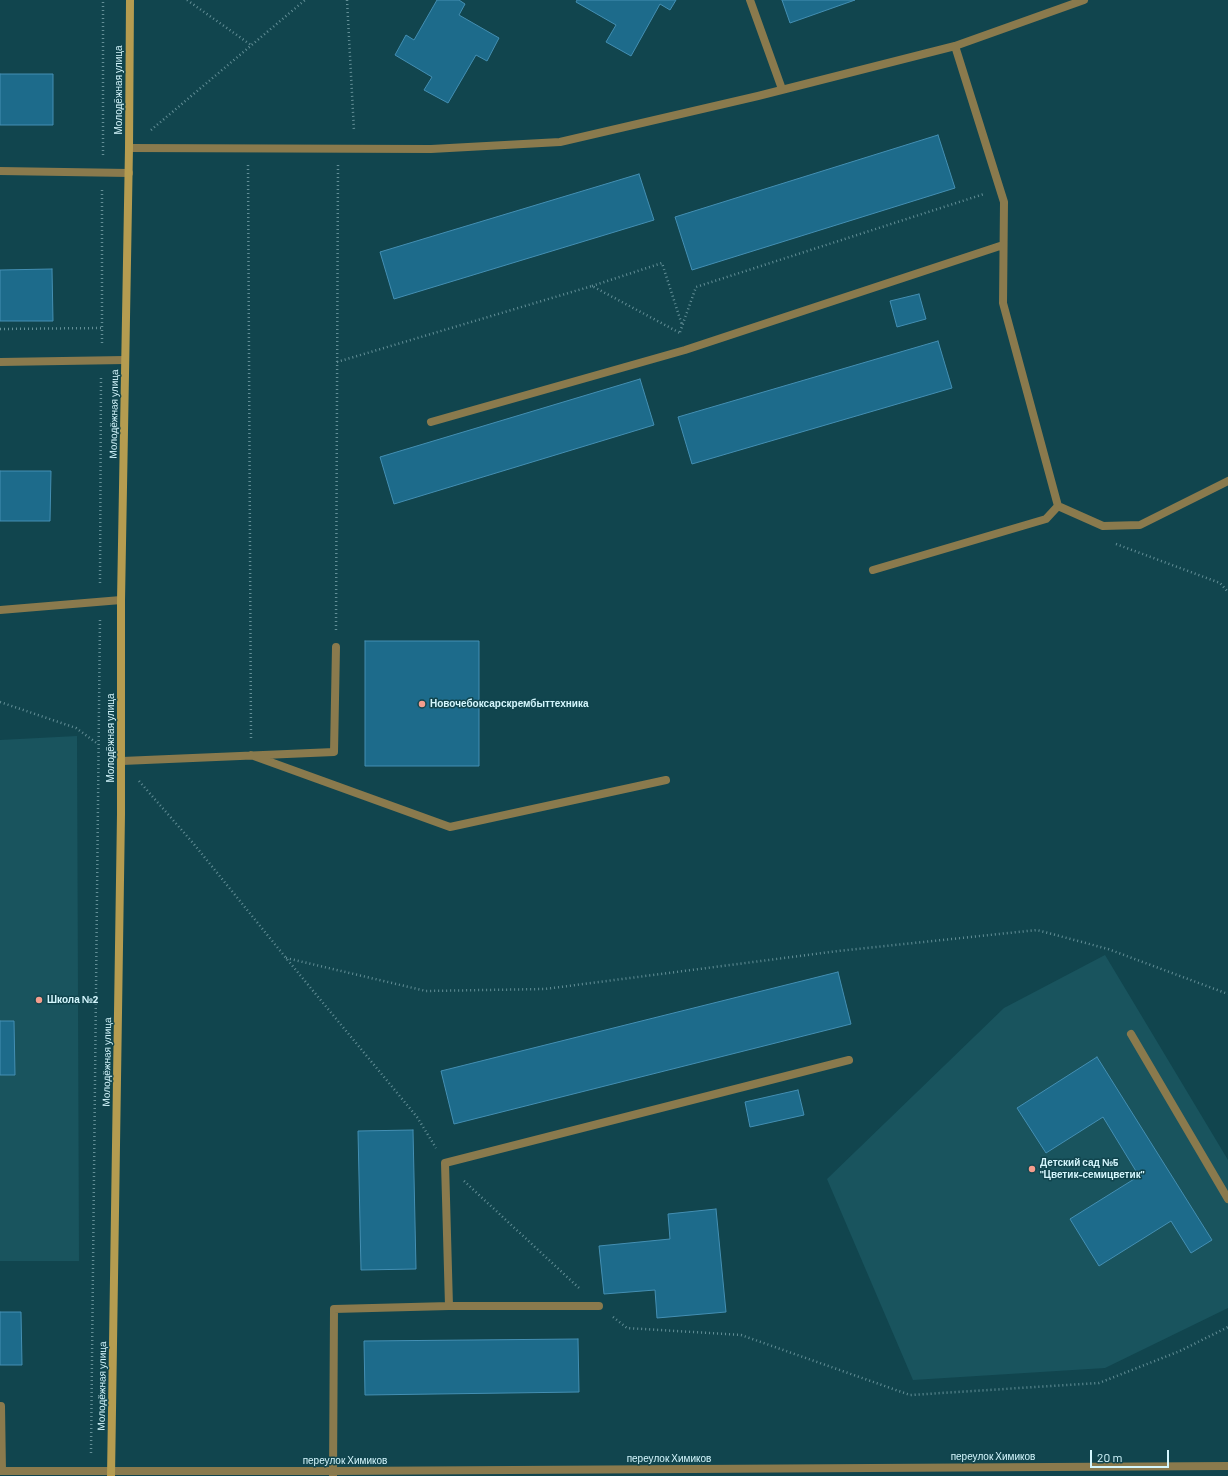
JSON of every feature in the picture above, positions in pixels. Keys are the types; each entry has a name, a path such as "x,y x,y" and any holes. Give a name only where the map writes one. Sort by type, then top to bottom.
{"street":[{"name":"Молодёжная улица","path":"111,1474 122,761 121,600 129,173 130,0"},
{"path":"750,0 782,89"},
{"path":"129,148 431,149 560,142 758,96 955,46 1084,0"},
{"path":"955,46 1004,202 1002,303 1058,506"},
{"path":"0,171 129,173"},
{"path":"431,422 686,350 1003,245"},
{"path":"0,362 125,360"},
{"path":"1058,506 1103,526 1140,525 1228,481"},
{"path":"873,570 1046,518 1058,506"},
{"path":"0,610 121,600"},
{"path":"122,761 334,752 336,646"},
{"path":"251,755 450,828 666,780"},
{"path":"1131,1034 1228,1199"},
{"path":"449,1306 445,1163 850,1060"},
{"path":"333,1474 334,1309 449,1306 599,1306"},
{"path":"0,1406 1,1471"},
{"name":"переулок Химиков","path":"1,1471 91,1471 111,1474 333,1474 1228,1466"}],"path":[{"path":"91,1471 100,602 103,0"},
{"path":"187,0 251,45"},
{"path":"129,148 305,0"},
{"path":"347,0 355,149"},
{"path":"248,148 251,755"},
{"path":"336,646 338,149"},
{"path":"686,350 680,332 696,287 999,189"},
{"path":"337,362 662,264 682,325"},
{"path":"592,286 680,332"},
{"path":"0,329 102,328"},
{"path":"1111,543 1220,583 1228,592"},
{"path":"0,702 76,728 98,744"},
{"path":"122,761 193,842 417,1117 445,1163 599,1306 628,1328 741,1335 910,1395 1099,1383 1180,1351 1228,1327"},
{"path":"286,958 426,991 545,989 838,951 1037,930 1108,949 1228,994"}],"shaded area":[{"name":"Школа №2","path":"77,736 79,1261 0,1261 0,740"},
{"name":"Детский сад №5 \"Цветик-семицветик\"","path":"1105,955 1228,1160 1228,1308 1105,1368 913,1380 827,1179 1004,1008"}],"building":[{"path":"437,0 459,0 465,4 459,15 499,38 487,61 476,55 448,103 424,90 432,77 395,55 406,35 414,40"},
{"path":"577,0 676,0 670,10 660,4 631,56 606,42 616,25 576,2"},
{"path":"782,0 855,0 790,23"},
{"path":"0,74 53,74 53,125 0,125"},
{"path":"938,135 955,188 692,270 675,217"},
{"path":"639,174 654,220 394,299 380,252"},
{"path":"52,269 53,321 0,321 0,270"},
{"path":"919,294 926,319 897,327 890,301"},
{"path":"938,341 952,388 692,464 678,417"},
{"path":"640,379 654,425 394,504 380,457"},
{"path":"0,471 51,471 50,521 0,521"},
{"name":"Новочебоксарскрембыттехника","path":"365,641 479,641 479,766 365,766"},
{"path":"838,972 851,1024 454,1124 441,1071"},
{"path":"0,1021 14,1021 15,1075 0,1075"},
{"path":"1097,1057 1212,1240 1191,1253 1171,1221 1099,1266 1070,1219 1139,1176 1103,1117 1046,1153 1017,1108"},
{"path":"798,1090 804,1115 750,1127 745,1102"},
{"path":"413,1130 416,1269 361,1270 358,1131"},
{"path":"716,1209 726,1312 657,1318 655,1290 604,1294 599,1246 670,1239 668,1214"},
{"path":"0,1312 21,1312 22,1365 0,1365"},
{"path":"578,1339 579,1392 365,1395 364,1341"}],"place":[{"name":"Новочебоксарскрембыттехника","path":"422,704"},
{"name":"Школа №2","path":"39,1000"},
{"name":"Детский сад №5 \"Цветик-семицветик\"","path":"1032,1169"}]}
